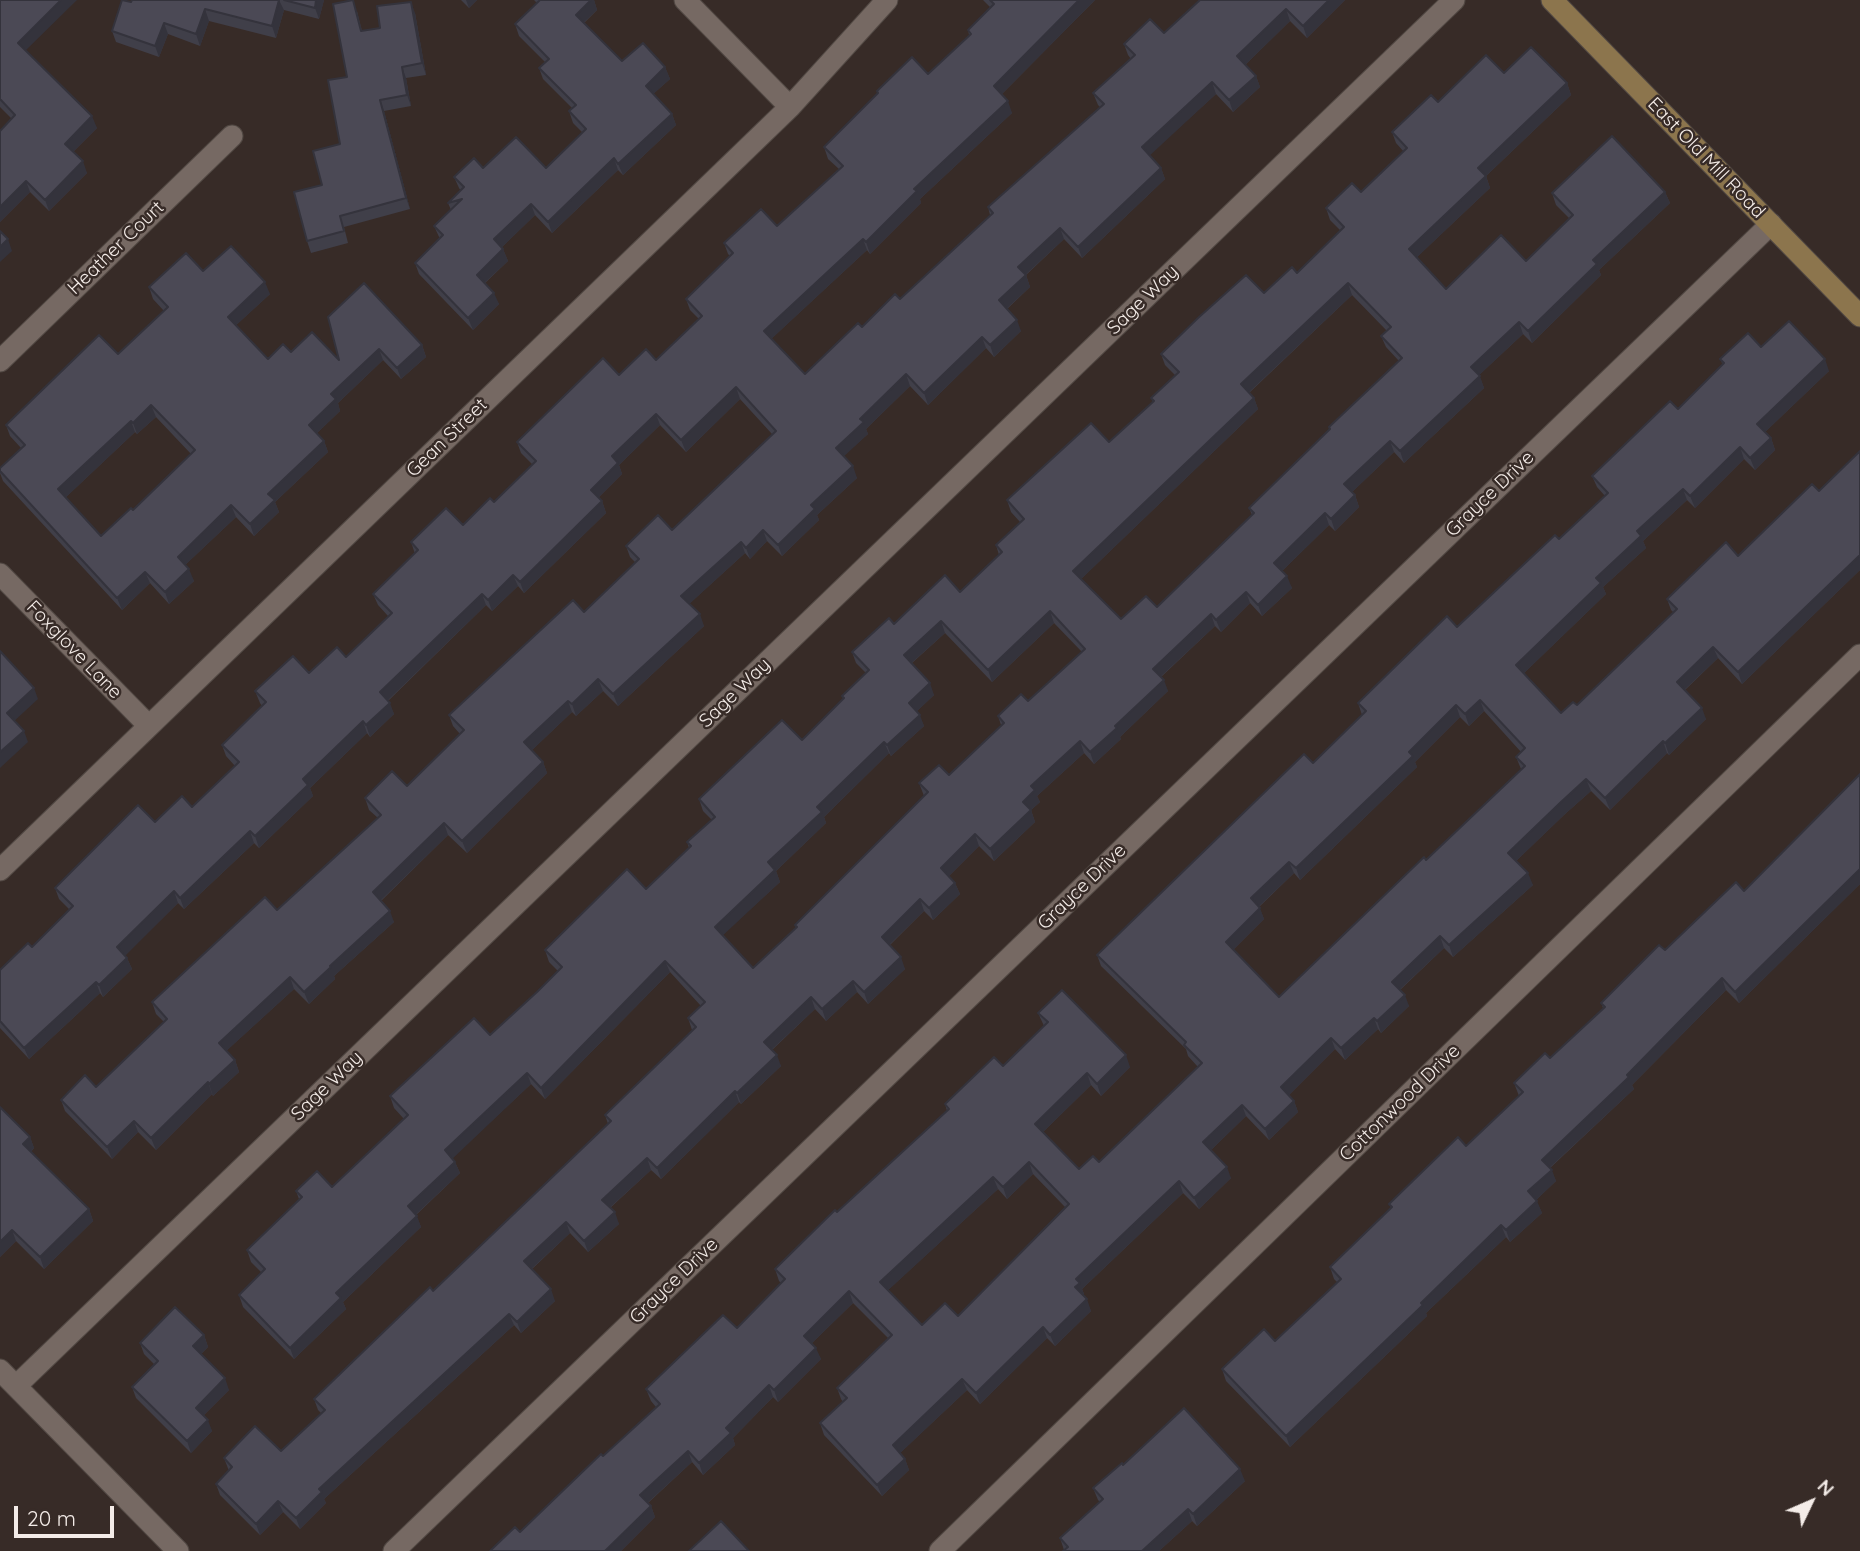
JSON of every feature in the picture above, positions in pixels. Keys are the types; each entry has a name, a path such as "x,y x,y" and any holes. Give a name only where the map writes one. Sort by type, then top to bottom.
{"street":[{"path":"685,0 790,107"},
{"name":"Gean Street","path":"0,870 790,107 887,0"},
{"name":"Sage Way","path":"16,1386 1454,0"},
{"name":"East Old Mill Road","path":"1552,0 1860,316"},
{"name":"Heather Court","path":"0,361 232,136"},
{"name":"Grayce Drive","path":"394,1551 1771,224"},
{"name":"Foxglove Lane","path":"0,574 149,726"},
{"name":"Cottonwood Drive","path":"940,1551 1860,655"},
{"path":"0,1370 178,1551"}],"building":[{"path":"0,0 61,0 18,43 92,116 65,144 83,161 45,200 26,181 0,207 0,131 15,115 0,99"},
{"path":"122,0 279,0 272,26 205,9 196,34 164,23 155,46 112,31"},
{"path":"284,0 316,0 315,8"},
{"path":"353,0 361,31 380,28 377,6 411,2 422,63 402,67 407,95 380,100 406,198 340,216 344,231 307,241 294,192 322,185 313,151 340,144 328,80 347,77 333,4"},
{"path":"540,0 591,0 576,15 622,61 643,43 665,67 646,86 672,114 618,164 614,158 548,222 531,204 494,239 503,249 477,275 494,293 468,318 415,263 443,235 434,226 462,199 448,203 464,187 454,177 474,158 483,168 516,137 546,168 586,129 569,111 576,105 539,68 549,59 515,24"},
{"path":"990,0 1079,0 994,86 1008,101 914,189 917,191 866,242 863,239 764,331 805,374 858,323 862,327 895,294 900,299 993,213 988,207 1104,104 1093,93 1135,55 1124,44 1150,19 1164,33 1200,0 1329,0 1303,26 1286,9 1237,56 1256,76 1229,100 1212,82 1142,147 1161,168 1078,247 1060,228 1018,267 1026,275 999,300 1017,320 990,345 982,337 924,393 906,374 860,419 864,422 836,448 853,466 811,505 815,509 778,545 763,530 746,548 741,542 681,596 700,614 613,694 598,679 572,704 568,701 524,742 543,762 462,841 444,823 373,892 390,911 304,992 290,977 219,1043 235,1060 209,1084 208,1082 151,1138 134,1121 107,1147 61,1100 85,1075 96,1087 167,1019 152,1002 265,897 277,910 381,815 365,798 392,771 407,786 464,730 449,715 573,600 584,612 639,559 626,546 658,515 672,530 776,431 736,387 681,440 656,414 612,456 618,463 591,490 602,501 520,582 513,575 488,600 482,594 380,692 390,703 366,725 363,721 303,779 308,785 255,836 250,831 180,898 174,891 117,947 127,958 99,985 96,982 24,1048 0,1021 0,970 28,943 32,947 73,906 55,888 138,805 155,822 182,796 192,807 239,762 222,745 266,702 255,691 293,656 309,673 337,647 346,657 392,613 373,594 418,550 411,542 446,508 463,525 490,498 494,502 536,461 517,442 603,358 619,375 646,349 656,360 702,316 686,299 733,253 724,243 761,209 777,226 843,166 824,147 912,57 928,74 971,34 968,30 994,4"},
{"path":"1531,47 1567,83 1478,168 1486,176 1409,249 1446,289 1501,235 1526,261 1573,215 1552,193 1612,136 1665,192 1593,260 1597,264 1528,331 1519,322 1471,367 1480,376 1400,451 1390,441 1344,484 1355,495 1331,519 1325,513 1274,563 1287,576 1258,605 1246,592 1216,620 1211,614 1153,669 1164,680 1115,726 1117,728 1090,752 1080,741 1031,786 1035,790 1023,802 1031,810 990,849 975,834 941,868 955,883 929,908 920,899 882,937 901,957 864,992 853,981 822,1009 811,997 764,1042 777,1055 737,1093 735,1091 657,1168 647,1158 602,1200 615,1212 584,1241 566,1222 524,1261 551,1289 517,1322 509,1314 319,1489 322,1492 296,1518 278,1501 256,1524 216,1484 232,1467 224,1458 255,1426 281,1451 325,1410 314,1399 430,1287 433,1291 611,1121 605,1115 696,1027 688,1018 705,1002 665,961 541,1088 527,1073 445,1150 455,1162 408,1206 417,1216 336,1293 341,1298 290,1348 239,1295 265,1269 247,1250 302,1197 296,1191 317,1171 332,1187 408,1115 390,1096 474,1018 490,1035 537,992 562,967 545,950 627,869 646,889 691,846 687,842 715,817 699,799 782,720 802,740 869,670 852,652 889,618 894,624 945,575 960,592 1002,552 996,545 1024,519 1007,500 1091,423 1109,442 1154,401 1151,398 1179,372 1161,354 1198,318 1246,275 1264,293 1292,267 1297,273 1344,227 1326,208 1352,183 1361,192 1407,148 1392,132 1431,95 1438,102 1486,55 1504,73","holes":["1348,283 1391,327 1381,336 1402,358 1249,508 1254,513 1157,607 1146,596 1121,619 1073,571 1254,398 1241,384","1050,611 1085,649 1028,701 1021,694 998,716 1004,723 949,775 939,765 919,783 928,792 795,925 797,927 753,968 715,927 775,870 768,862 822,812 817,807 884,742 887,745 920,715 909,703 930,683 904,655 941,621 988,670"]},
{"path":"0,231 8,239 0,247"},
{"path":"231,246 265,282 228,317 268,359 283,344 291,352 312,332 339,360 328,317 364,283 422,345 397,368 379,349 331,394 336,399 309,425 324,441 268,494 275,500 250,524 231,505 178,557 189,569 165,592 145,572 117,598 0,471 25,445 6,425 99,335 118,354 168,307 149,287 186,253 203,271","holes":["151,405 195,450 133,510 131,508 101,536 58,489"]},
{"path":"1789,321 1825,359 1757,424 1771,438 1750,458 1740,447 1690,496 1683,489 1637,531 1641,536 1596,578 1601,583 1516,665 1561,713 1573,702 1577,705 1677,609 1667,599 1726,542 1738,556 1812,484 1819,491 1860,451 1860,555 1738,672 1713,647 1677,682 1702,708 1665,743 1663,741 1605,798 1586,779 1508,853 1528,873 1449,945 1440,936 1392,982 1405,995 1377,1021 1374,1018 1341,1048 1331,1038 1281,1087 1294,1101 1265,1129 1242,1105 1203,1142 1227,1167 1194,1198 1179,1181 1076,1279 1080,1283 1075,1287 1087,1299 1050,1335 1043,1327 976,1393 962,1379 893,1445 905,1459 877,1485 820,1423 847,1398 837,1388 892,1335 849,1291 804,1336 816,1348 774,1390 769,1385 726,1428 731,1433 699,1463 688,1451 640,1495 651,1506 605,1551 490,1551 515,1527 520,1532 601,1454 603,1456 660,1404 646,1389 723,1315 737,1328 785,1279 775,1269 835,1210 837,1212 949,1109 945,1104 994,1057 1003,1066 1048,1022 1038,1013 1062,990 1126,1055 1097,1084 1087,1073 1035,1124 1079,1169 1093,1156 1099,1162 1202,1063 1184,1045 1186,1042 1097,955 1304,754 1313,763 1366,711 1358,703 1447,616 1457,627 1555,535 1559,539 1608,493 1592,476 1670,401 1678,409 1724,363 1720,359 1748,333 1761,347","holes":["1480,700 1525,748 1516,757 1525,766 1426,860 1424,857 1279,997 1226,942 1260,908 1251,898 1289,862 1296,868 1413,756 1409,752 1456,705 1465,714","1029,1162 1069,1204 958,1316 945,1303 922,1325 880,1282 993,1177 1003,1187"]},
{"path":"0,651 34,688 7,713 24,731 0,752"},
{"path":"1860,774 1860,869 1735,992 1722,978 1627,1075 1629,1077 1542,1160 1552,1170 1528,1191 1537,1201 1506,1230 1501,1225 1421,1303 1423,1305 1286,1436 1222,1369 1264,1329 1275,1341 1341,1279 1330,1267 1392,1207 1389,1204 1458,1137 1466,1146 1523,1092 1514,1083 1545,1053 1550,1058 1605,1007 1601,1003 1659,945 1665,950 1736,882 1744,891"},
{"path":"0,1107 30,1137 23,1144 89,1209 40,1257 12,1230 0,1242"},
{"path":"175,1307 204,1335 193,1346 225,1378 196,1408 208,1420 187,1441 132,1387 158,1361 140,1343"},
{"path":"1184,1408 1240,1469 1193,1514 1188,1509 1142,1551 1063,1551 1068,1547 1060,1538 1103,1499 1093,1488 1122,1463 1123,1465"},
{"path":"721,1521 749,1551 689,1551"}]}
